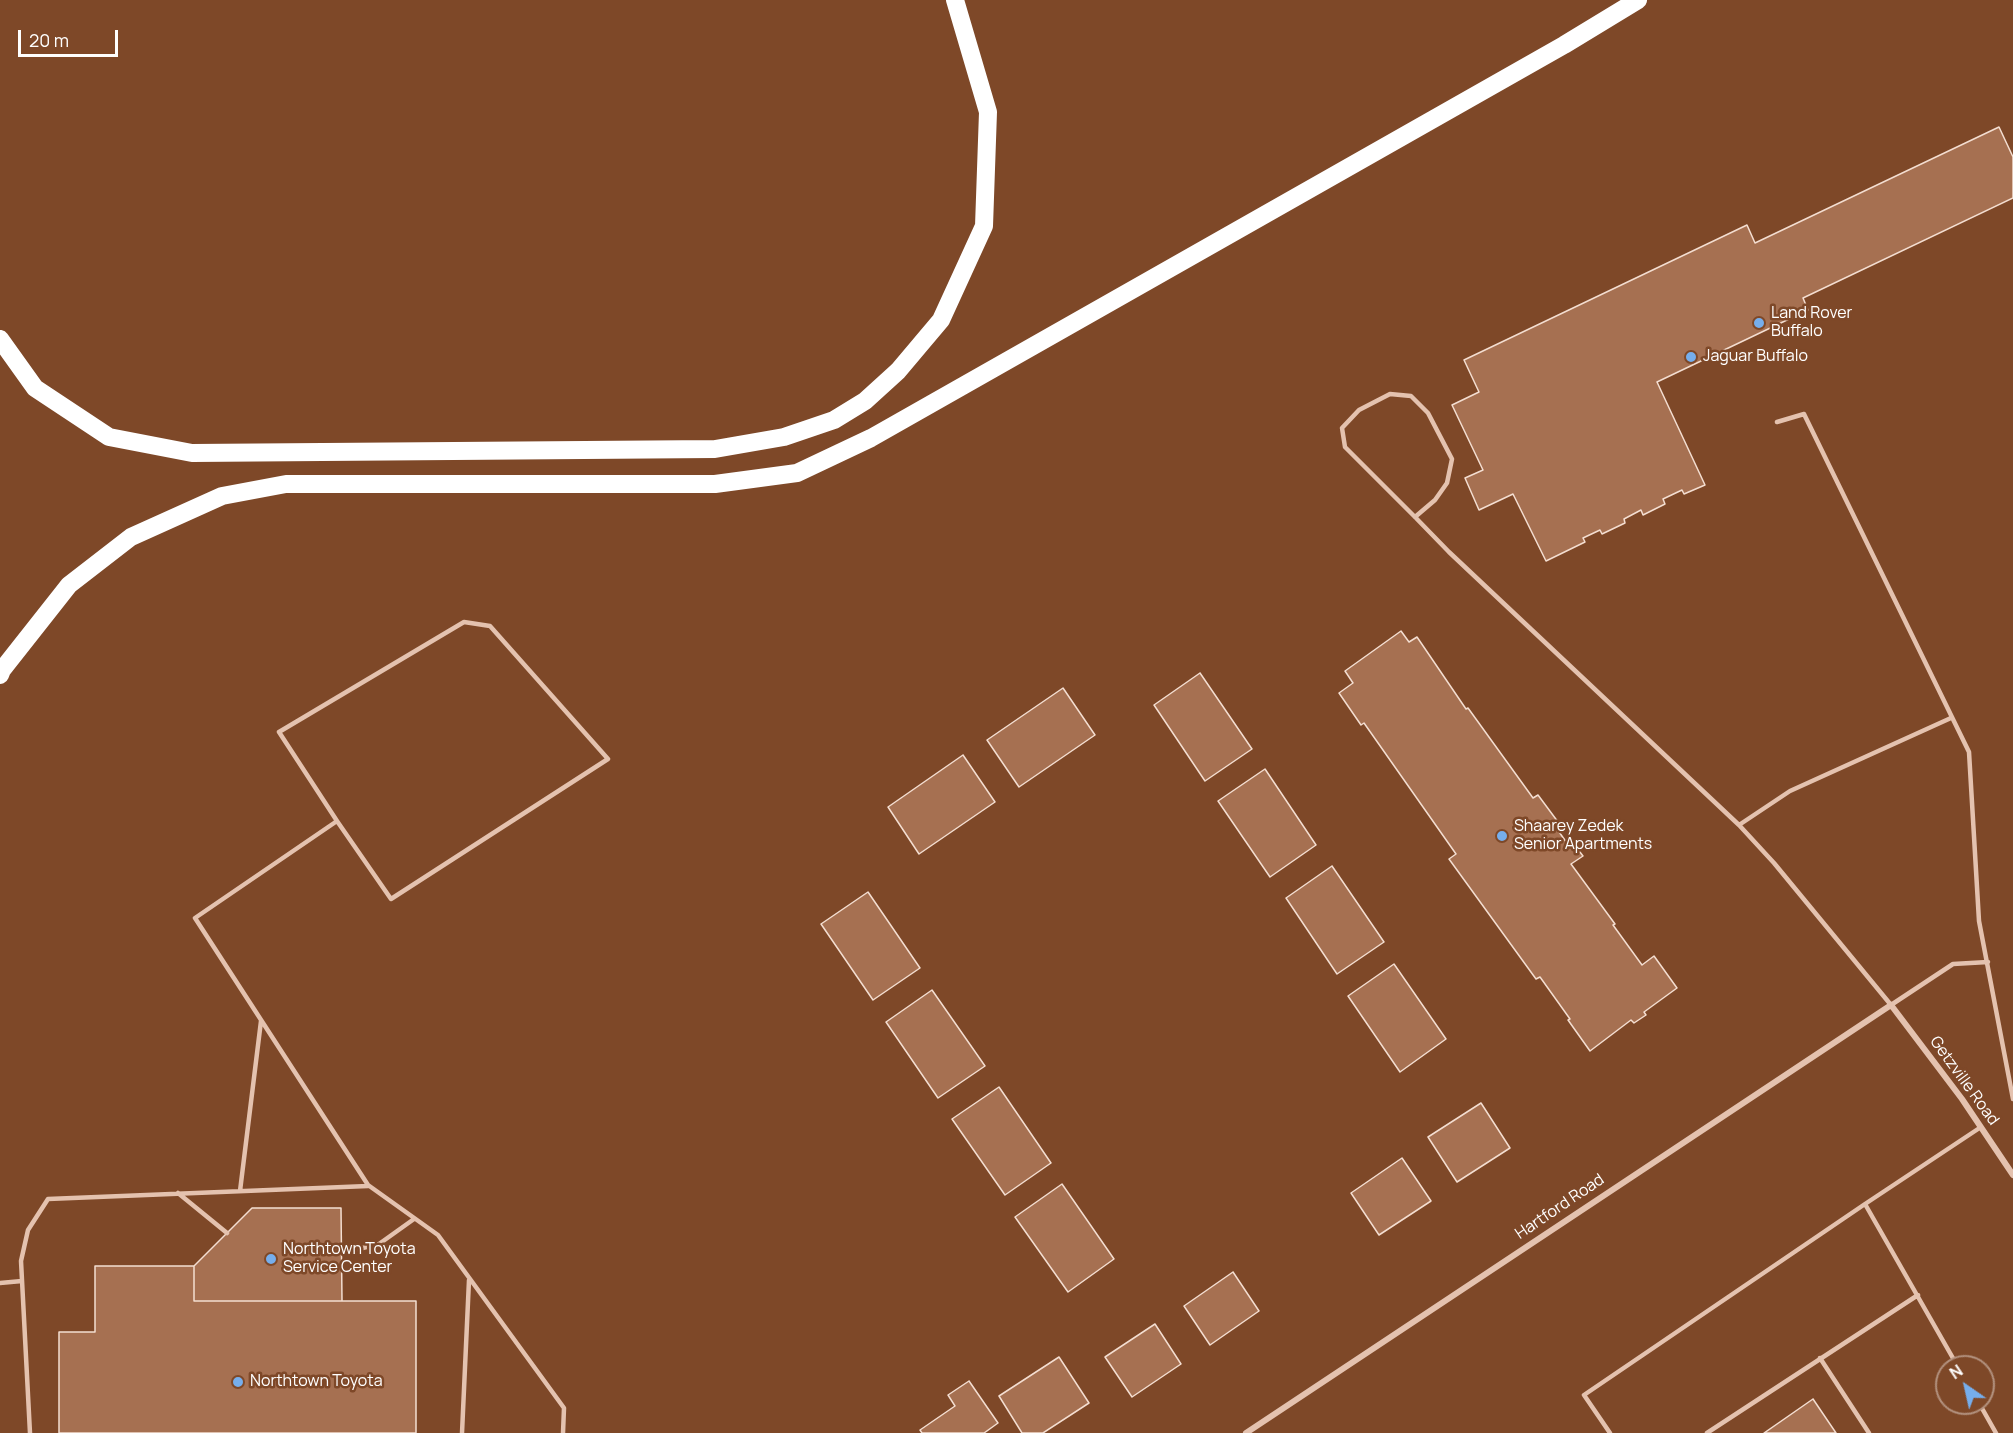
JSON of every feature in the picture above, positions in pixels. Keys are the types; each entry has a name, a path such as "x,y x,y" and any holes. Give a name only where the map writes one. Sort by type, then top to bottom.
{"highway":[{"path":"0,339 35,388 109,437 192,453 715,449 784,437 834,420 866,401 898,371 941,320 984,226 988,112 955,0"},
{"path":"0,675 69,585 131,537 222,496 286,484 715,484 796,473 871,438 1564,45 1638,0"}],"street":[{"name":"Getzville Road","path":"1890,1005 2013,1174"},
{"name":"Hartford Road","path":"1246,1433 1890,1005"}],"lane":[{"path":"1415,517 1435,500 1447,483 1452,459 1428,413 1411,396 1390,394 1359,410 1342,428 1345,447 1415,517 1739,825 1774,863 1890,1005 1953,964 1988,962"},
{"path":"1777,422 1804,414 1969,753 1979,921 2013,1099"},
{"path":"464,622 490,626 608,759 391,899 337,821 279,732 464,622"},
{"path":"1739,825 1790,791 1951,718"},
{"path":"337,821 195,918 368,1185 438,1235 564,1408 563,1433"},
{"path":"240,1191 261,1021"},
{"path":"1610,1433 1584,1395 1865,1203 1981,1127"},
{"path":"30,1433 21,1261 28,1230 48,1199 368,1185"},
{"path":"178,1193 227,1233"},
{"path":"1865,1203 1951,1355"},
{"path":"342,1253 378,1244 414,1219"},
{"path":"462,1433 469,1280"},
{"path":"0,1283 22,1281"},
{"path":"1707,1433 1918,1295"},
{"path":"1820,1358 1869,1433"},
{"path":"1986,1415 1996,1433"}],"building":[{"path":"1999,127 2013,157 2013,198 1803,298 1808,310 1657,382 1705,485 1684,494 1682,490 1663,499 1665,504 1643,515 1641,510 1624,519 1625,523 1602,534 1600,530 1583,538 1585,542 1546,561 1513,494 1479,510 1465,478 1483,470 1452,405 1479,392 1464,360 1747,225 1755,243"},
{"name":"Shaarey Zedek Senior Apartments","path":"1401,631 1409,642 1417,637 1466,709 1468,708 1533,798 1538,795 1561,826 1557,829 1569,846 1573,843 1583,856 1571,864 1642,965 1654,956 1677,988 1644,1012 1646,1015 1634,1023 1631,1020 1590,1051 1540,977 1536,979 1449,859 1456,854 1364,723 1361,725 1339,693 1353,683 1345,671"},
{"path":"1200,673 1252,749 1205,781 1154,705"},
{"path":"1063,688 1095,735 1019,787 987,740"},
{"path":"963,755 995,802 919,854 888,807"},
{"path":"1265,769 1316,845 1270,877 1218,801"},
{"path":"1332,866 1384,942 1337,974 1286,898"},
{"path":"868,892 920,968 873,1000 821,924"},
{"path":"1394,964 1446,1039 1400,1072 1348,996"},
{"path":"932,990 985,1066 938,1098 886,1022"},
{"path":"999,1087 1051,1163 1005,1195 952,1119"},
{"path":"1481,1103 1510,1148 1457,1182 1428,1137"},
{"path":"1402,1158 1431,1201 1379,1235 1351,1193"},
{"path":"1062,1184 1114,1259 1068,1292 1015,1217"},
{"name":"Northtown Toyota Service Center","path":"252,1208 341,1208 342,1301 194,1301 194,1266"},
{"name":"Northtown Toyota","path":"95,1266 194,1266 194,1301 416,1301 416,1433 59,1433 59,1332 95,1332"},
{"path":"1233,1272 1259,1311 1210,1345 1184,1306"},
{"path":"1155,1324 1181,1364 1132,1397 1105,1357"},
{"path":"1059,1357 1089,1403 1043,1433 1022,1433 999,1396"},
{"path":"969,1381 998,1423 984,1433 922,1433 920,1430 955,1406 948,1395"},
{"path":"1813,1399 1836,1433 1764,1433"}],"place":[{"name":"Land Rover Buffalo","path":"1759,323"},
{"name":"Jaguar Buffalo","path":"1691,357"},
{"name":"Shaarey Zedek Senior Apartments","path":"1502,836"},
{"name":"Northtown Toyota Service Center","path":"271,1259"},
{"name":"Northtown Toyota","path":"238,1382"}]}
